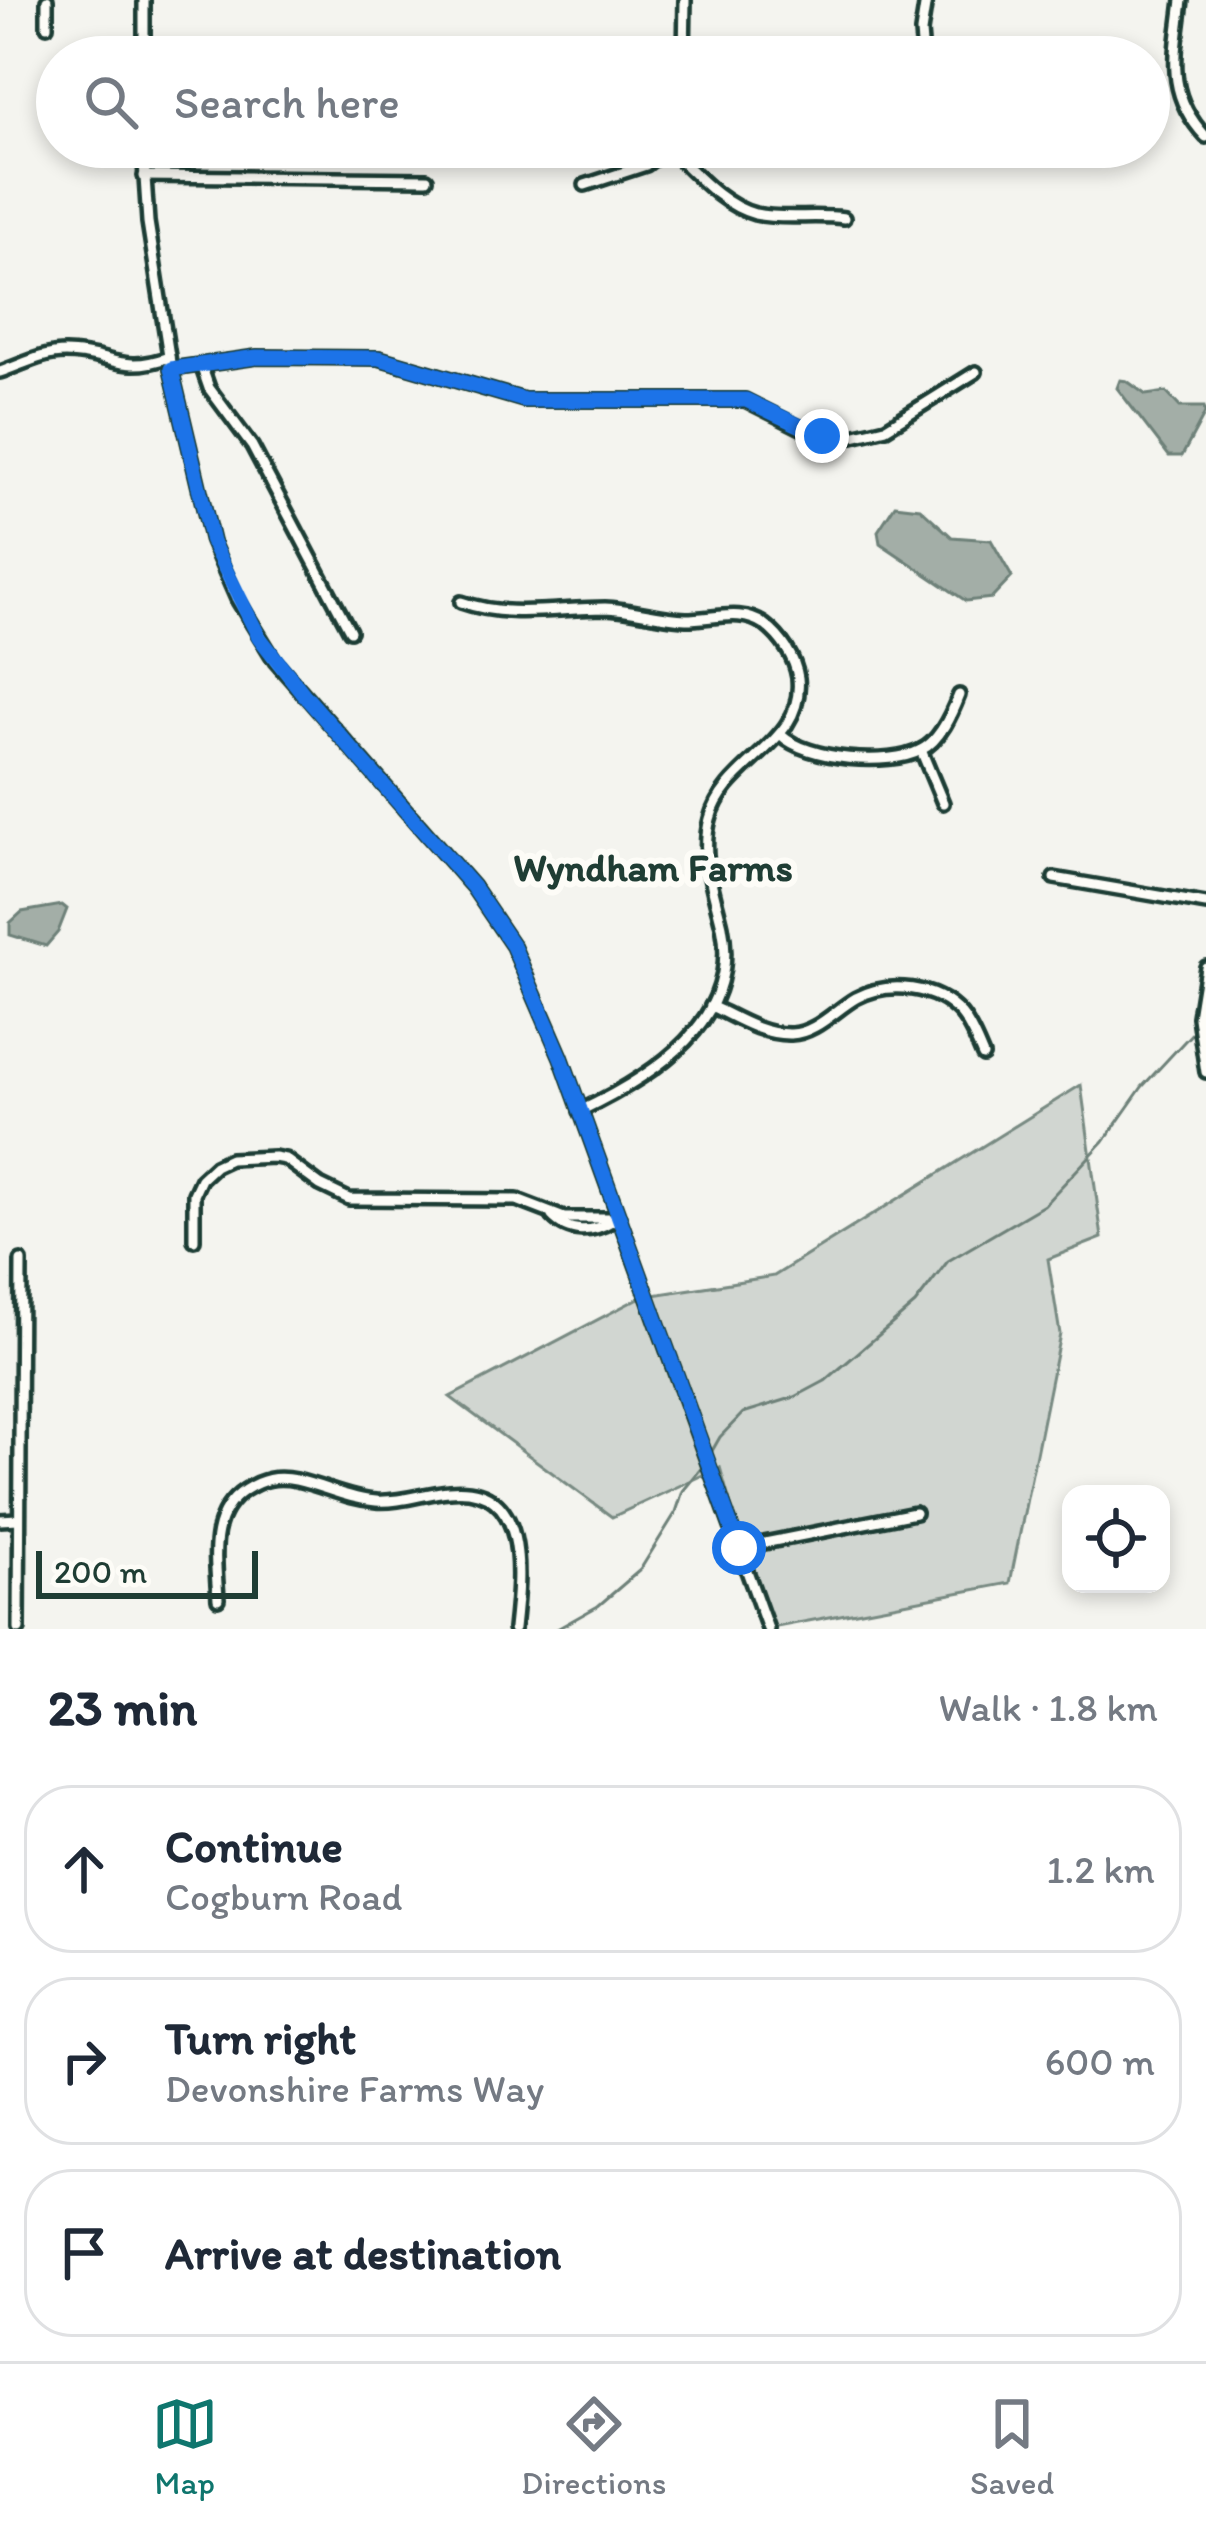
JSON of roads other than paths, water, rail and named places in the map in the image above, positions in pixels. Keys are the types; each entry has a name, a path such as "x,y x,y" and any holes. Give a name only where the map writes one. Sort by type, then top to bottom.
{"street":[{"path":"46,0 46,26"},
{"path":"144,0 144,36"},
{"path":"684,36 685,0"},
{"path":"921,36 926,0"},
{"path":"1183,0 1176,85 1185,109 1206,137"},
{"path":"144,168 170,363 212,542 237,598 275,661 497,920 526,974 768,1629"},
{"path":"585,185 637,168"},
{"path":"690,168 715,192 759,215 844,218"},
{"path":"144,176 427,179"},
{"path":"0,372 52,353 125,366 201,365 257,357 379,358 524,400 746,400 811,433 844,438 886,428 976,372"},
{"path":"201,365 208,388 252,446 350,631"},
{"path":"461,602 505,612 607,608 682,619 748,616 782,642 797,672 796,705 782,735 728,784 708,823 706,856 726,953 724,975 711,1006 691,1038 667,1061 580,1111"},
{"path":"782,735 800,750 820,755 886,757 921,750 940,731 959,695"},
{"path":"921,750 943,803"},
{"path":"1054,878 1206,904"},
{"path":"1206,967 1198,1017 1206,1072"},
{"path":"711,1006 753,1027 797,1034 863,994 918,989 959,1012 983,1056"},
{"path":"194,1240 194,1194 215,1166 230,1160 285,1159 349,1199 517,1200 574,1229 597,1228 617,1217"},
{"path":"19,1629 21,1261"},
{"path":"218,1599 215,1539 222,1515 233,1498 258,1481 280,1477 355,1499 384,1502 473,1490 496,1501 509,1516 515,1535 514,1629"},
{"path":"739,1548 915,1513"},
{"path":"0,1520 19,1519"}],"waterway":[{"path":"708,1458 743,1413 795,1397 825,1381 915,1304 948,1261 1044,1205 1104,1141 1142,1087 1195,1030"},
{"path":"557,1629 598,1606 640,1570 676,1512 683,1491 703,1466"}],"district":[{"name":"Wyndham Farms","path":"653,867"}]}
